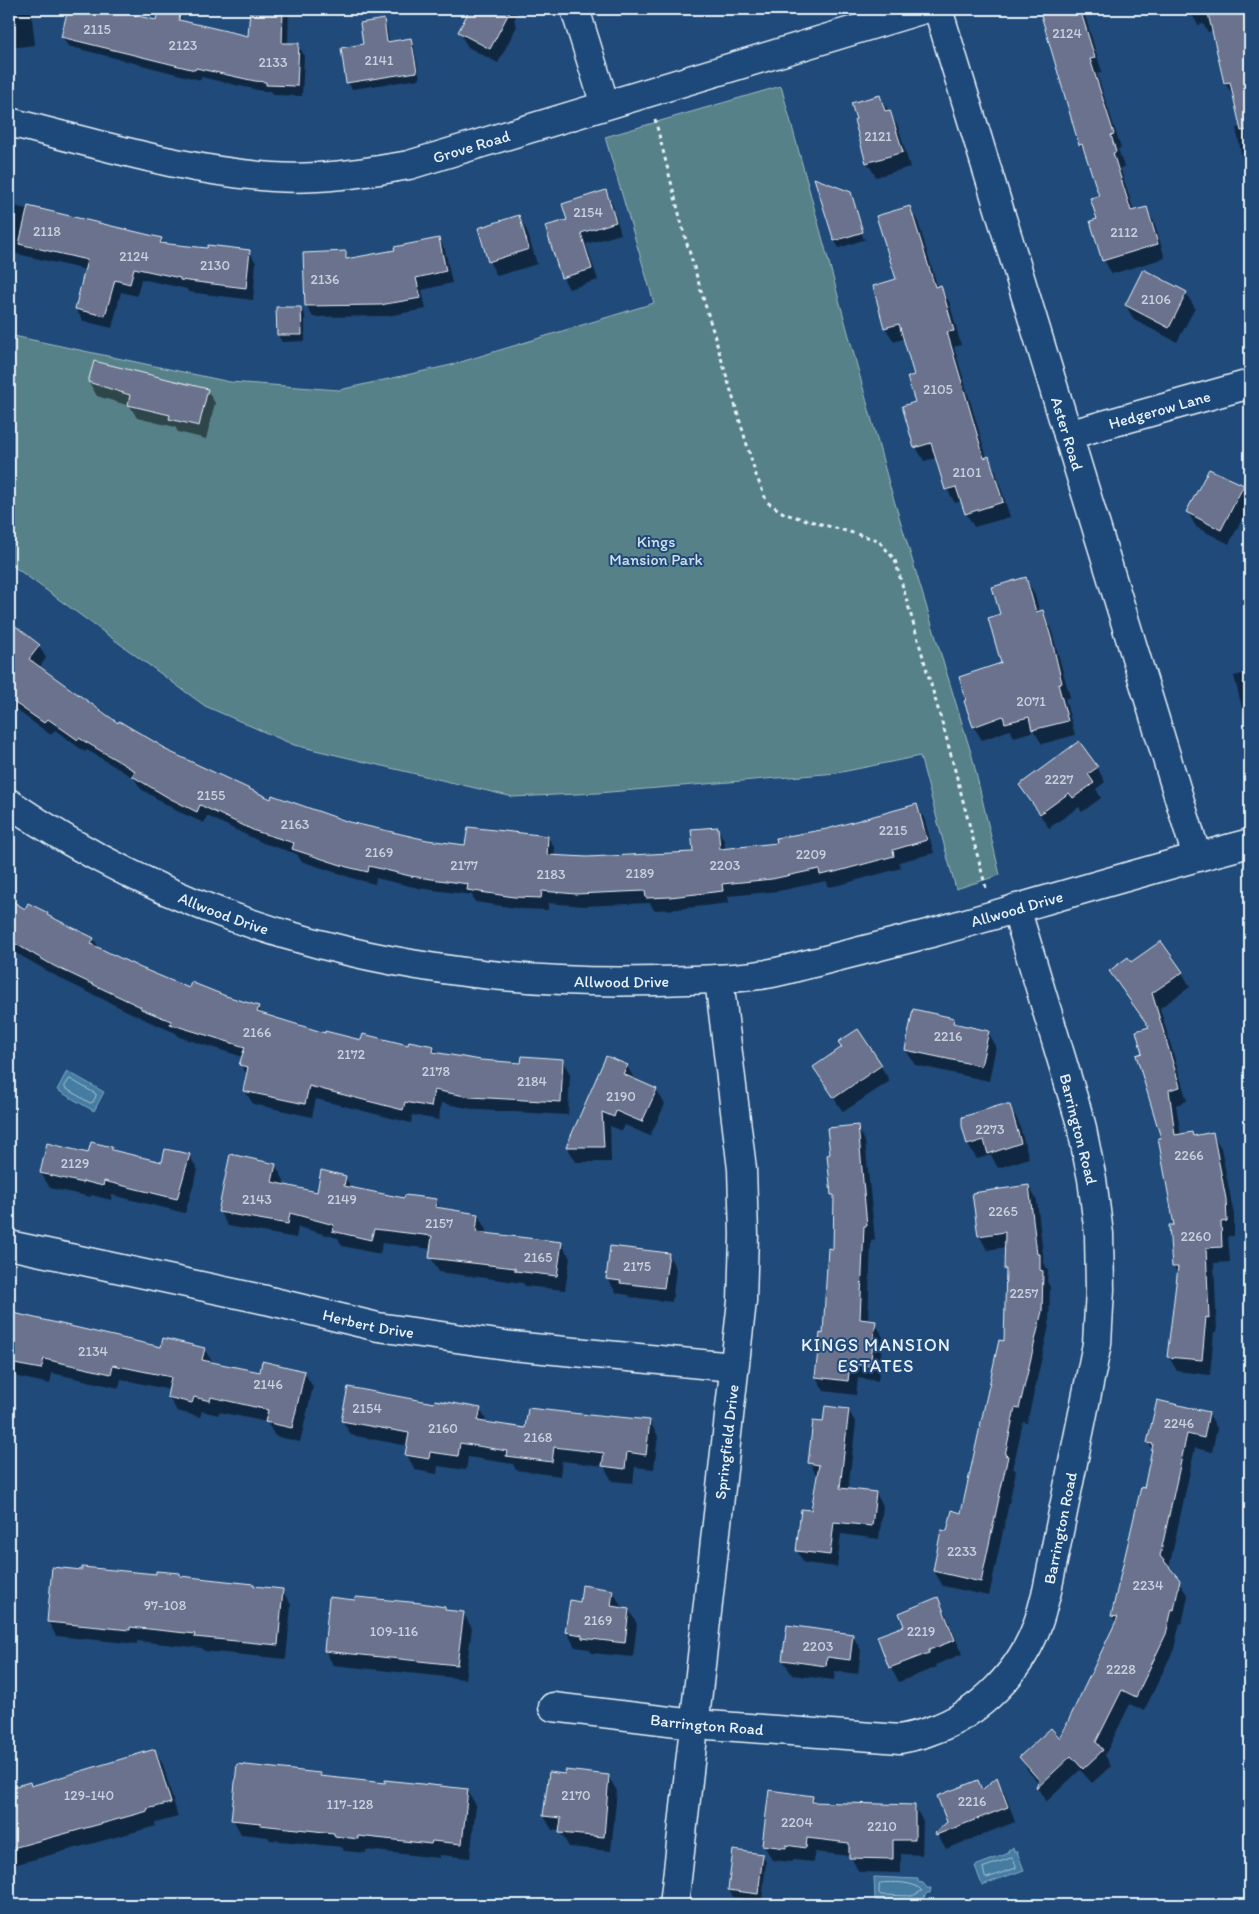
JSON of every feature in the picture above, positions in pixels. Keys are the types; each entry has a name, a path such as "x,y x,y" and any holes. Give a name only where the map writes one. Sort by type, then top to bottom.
{"street":[{"path":"575,9 606,105"},
{"name":"Grove Road","path":"9,122 194,167 229,173 274,177 318,177 364,173 409,165 924,9"},
{"name":"Aster Road","path":"938,9 1197,857"},
{"name":"Hedgerow Lane","path":"1068,435 1250,384"},
{"name":"Allwood Drive","path":"9,803 42,826 122,870 205,907 290,937 369,957 498,976 601,982 719,979 763,975 892,943 1250,843"},
{"name":"Barrington Road","path":"553,1707 694,1724 900,1740 931,1731 960,1718 985,1699 1012,1670 1025,1650 1038,1622 1047,1591 1097,1344 1100,1289 1099,1252 1092,1179 1081,1124 1005,912"},
{"name":"Springfield Drive","path":"674,1905 733,1367 742,1301 744,1235 742,1169 719,979"},
{"name":"Herbert Drive","path":"9,1245 266,1300 378,1327 512,1346 733,1367"}],"path":[{"path":"648,92 686,237 756,475 767,502 785,514 878,540 895,560 947,740 1005,912"}],"green space":[{"name":"Kings Mansion Park","path":"781,86 890,487 972,756 1000,875 956,889 920,756 837,773 598,793 513,797 294,745 205,706 9,563 9,335 230,382 339,390 451,365 654,303 605,137"}],"water":[{"path":"67,1071 104,1092 94,1111 57,1090"},
{"path":"1013,1848 1014,1852 1017,1852 1024,1870 982,1885 975,1866 1009,1853 1008,1850"},
{"path":"874,1877 918,1879 918,1882 923,1883 927,1888 931,1888 930,1893 927,1893 923,1899 917,1899 917,1902 875,1900"}],"building":[{"path":"68,9 106,9 156,20 159,9 180,14 179,20 248,36 250,9 283,9 282,43 299,43 297,86 266,85 266,82 196,68 195,70 61,37"},
{"path":"470,9 511,9 490,49 458,32"},
{"path":"1062,9 1080,9 1095,58 1090,59 1114,134 1111,135 1116,152 1113,153 1131,211 1147,207 1158,244 1102,261 1090,221 1097,219 1090,198 1099,196 1082,144 1079,145 1041,15"},
{"path":"1207,9 1245,9 1250,32 1250,130 1241,131 1230,82 1224,83"},
{"path":"384,19 387,42 411,38 417,72 346,83 341,48 363,44 360,23"},
{"path":"880,95 885,111 890,110 903,152 866,163 851,103"},
{"path":"814,178 851,192 863,232 834,241"},
{"path":"606,190 616,222 581,233 592,269 561,278 545,226 567,220 562,204"},
{"path":"28,206 162,238 160,243 207,248 208,245 250,250 246,288 180,280 180,278 134,268 130,284 115,280 105,316 75,309 87,260 19,244"},
{"path":"910,206 935,287 941,285 954,331 947,332 984,458 989,456 1003,502 965,514 956,487 945,490 931,443 914,448 902,406 915,402 907,377 914,375 899,324 884,328 873,286 896,279 876,216"},
{"path":"519,215 529,249 488,262 478,228"},
{"path":"439,238 446,271 416,278 421,298 380,305 305,306 303,253 346,251 346,259 395,250 394,247"},
{"path":"1143,269 1187,292 1169,328 1125,305"},
{"path":"276,307 301,307 302,335 277,335"},
{"path":"94,361 208,389 199,426 169,419 170,415 128,405 130,395 88,382"},
{"path":"1209,469 1244,485 1221,530 1186,512"},
{"path":"1026,577 1036,612 1043,610 1062,683 1058,684 1068,721 1032,730 1029,717 1005,723 1003,716 973,727 964,701 966,700 959,677 1001,663 988,618 1000,614 992,587"},
{"path":"9,621 40,645 29,659 118,723 119,721 164,749 271,799 272,795 349,822 427,840 465,845 468,827 548,836 547,855 587,857 693,852 691,829 718,827 720,849 777,843 776,838 827,829 917,804 927,840 893,850 894,856 835,872 820,875 819,869 772,879 722,884 723,891 670,897 646,898 645,891 576,894 542,891 541,898 514,897 467,890 468,884 410,876 369,866 368,872 347,867 292,849 294,843 255,831 200,805 197,812 132,776 135,771 79,738 78,740 48,719 44,723 9,699"},
{"path":"1079,741 1098,767 1088,774 1094,783 1073,798 1069,793 1040,814 1019,785"},
{"path":"9,899 25,909 28,903 48,913 47,915 94,938 91,944 141,968 189,988 191,982 226,996 259,1006 257,1012 325,1033 325,1031 361,1040 363,1034 408,1045 409,1041 434,1046 433,1052 481,1060 521,1063 522,1056 563,1059 561,1102 470,1097 434,1090 431,1107 405,1102 403,1110 309,1086 305,1104 243,1091 248,1067 239,1065 245,1047 170,1024 171,1021 141,1009 141,1007 54,966 9,940"},
{"path":"1161,941 1183,972 1152,993 1180,1087 1169,1090 1175,1135 1192,1132 1193,1136 1213,1132 1226,1199 1227,1221 1221,1222 1222,1247 1206,1248 1209,1318 1206,1317 1202,1360 1167,1357 1178,1267 1172,1267 1169,1225 1174,1225 1158,1138 1161,1138 1136,1055 1142,1053 1136,1031 1149,1027 1109,971 1128,957 1131,962"},
{"path":"913,1009 954,1018 953,1023 989,1031 981,1066 905,1050"},
{"path":"858,1029 882,1065 834,1098 813,1067 842,1047 838,1042"},
{"path":"606,1056 628,1065 623,1074 657,1089 642,1122 616,1111 614,1117 602,1112 604,1147 566,1147"},
{"path":"1001,1105 1010,1105 1021,1143 988,1154 984,1140 967,1145 962,1126 962,1117"},
{"path":"858,1125 867,1226 864,1226 860,1319 876,1321 870,1366 850,1364 848,1381 815,1377 820,1333 823,1334 828,1248 833,1249 834,1195 831,1195 827,1155 830,1154 827,1128"},
{"path":"91,1142 112,1147 112,1150 162,1162 165,1149 190,1154 177,1199 104,1181 103,1186 40,1173 47,1143 88,1153"},
{"path":"230,1154 276,1164 272,1182 317,1192 321,1170 346,1176 344,1186 404,1198 405,1195 437,1199 435,1207 478,1214 476,1232 562,1242 557,1276 515,1271 515,1268 429,1258 432,1236 374,1229 371,1240 332,1231 334,1225 290,1213 288,1224 218,1212"},
{"path":"1029,1185 1037,1254 1040,1254 1040,1270 1043,1271 1042,1311 1019,1409 1015,1408 1005,1455 1008,1456 981,1582 933,1571 941,1530 947,1531 952,1510 961,1513 999,1340 1004,1341 1005,1232 978,1236 972,1193"},
{"path":"610,1246 669,1253 664,1288 620,1283 621,1281 606,1279"},
{"path":"9,1312 161,1347 163,1338 205,1348 202,1360 260,1372 262,1361 305,1371 292,1428 265,1422 268,1410 211,1397 210,1401 194,1397 192,1403 167,1397 171,1377 113,1365 111,1374 44,1359 41,1369 9,1363"},
{"path":"348,1387 434,1403 435,1400 481,1408 478,1421 525,1428 528,1408 650,1420 646,1455 627,1452 625,1469 602,1466 604,1453 554,1447 552,1462 506,1456 507,1451 460,1443 458,1456 430,1452 429,1459 405,1455 409,1433 341,1421"},
{"path":"1157,1400 1209,1412 1204,1438 1187,1434 1160,1556 1180,1580 1174,1610 1172,1609 1166,1634 1136,1697 1122,1690 1096,1742 1103,1750 1083,1769 1071,1756 1037,1788 1039,1780 1019,1757 1051,1728 1060,1738 1118,1617 1111,1616 1141,1487 1144,1488 1153,1444 1147,1443"},
{"path":"825,1406 849,1409 840,1488 876,1492 872,1526 834,1522 830,1555 796,1551 801,1509 811,1510 819,1465 808,1463 813,1421 823,1422"},
{"path":"52,1567 82,1570 82,1567 156,1574 156,1571 180,1573 180,1576 283,1589 278,1645 194,1637 195,1634 130,1627 130,1630 47,1622"},
{"path":"582,1585 613,1590 611,1606 629,1609 625,1643 582,1638 582,1635 565,1632 570,1600 580,1602"},
{"path":"329,1597 355,1600 356,1597 421,1603 445,1607 445,1610 464,1612 457,1665 324,1651"},
{"path":"938,1597 955,1640 929,1650 929,1653 889,1668 877,1636 904,1626 899,1613"},
{"path":"787,1625 853,1634 850,1660 827,1657 826,1666 782,1660"},
{"path":"155,1749 171,1803 9,1849 9,1788 30,1782 31,1786"},
{"path":"237,1764 320,1773 320,1776 385,1783 385,1780 468,1789 462,1844 432,1841 431,1844 358,1836 358,1839 334,1836 334,1833 231,1820"},
{"path":"565,1770 609,1775 604,1837 559,1833 561,1818 543,1816 549,1772 565,1774"},
{"path":"997,1777 1008,1807 936,1835 935,1833 947,1822 937,1796 978,1780 982,1790"},
{"path":"769,1790 813,1796 812,1802 915,1805 915,1840 893,1840 893,1859 849,1858 849,1843 807,1838 806,1848 786,1845 786,1848 762,1845"},
{"path":"733,1850 763,1854 758,1894 728,1890"}],"district":[{"name":"KINGS MANSION ESTATES","path":"876,1355"}]}
